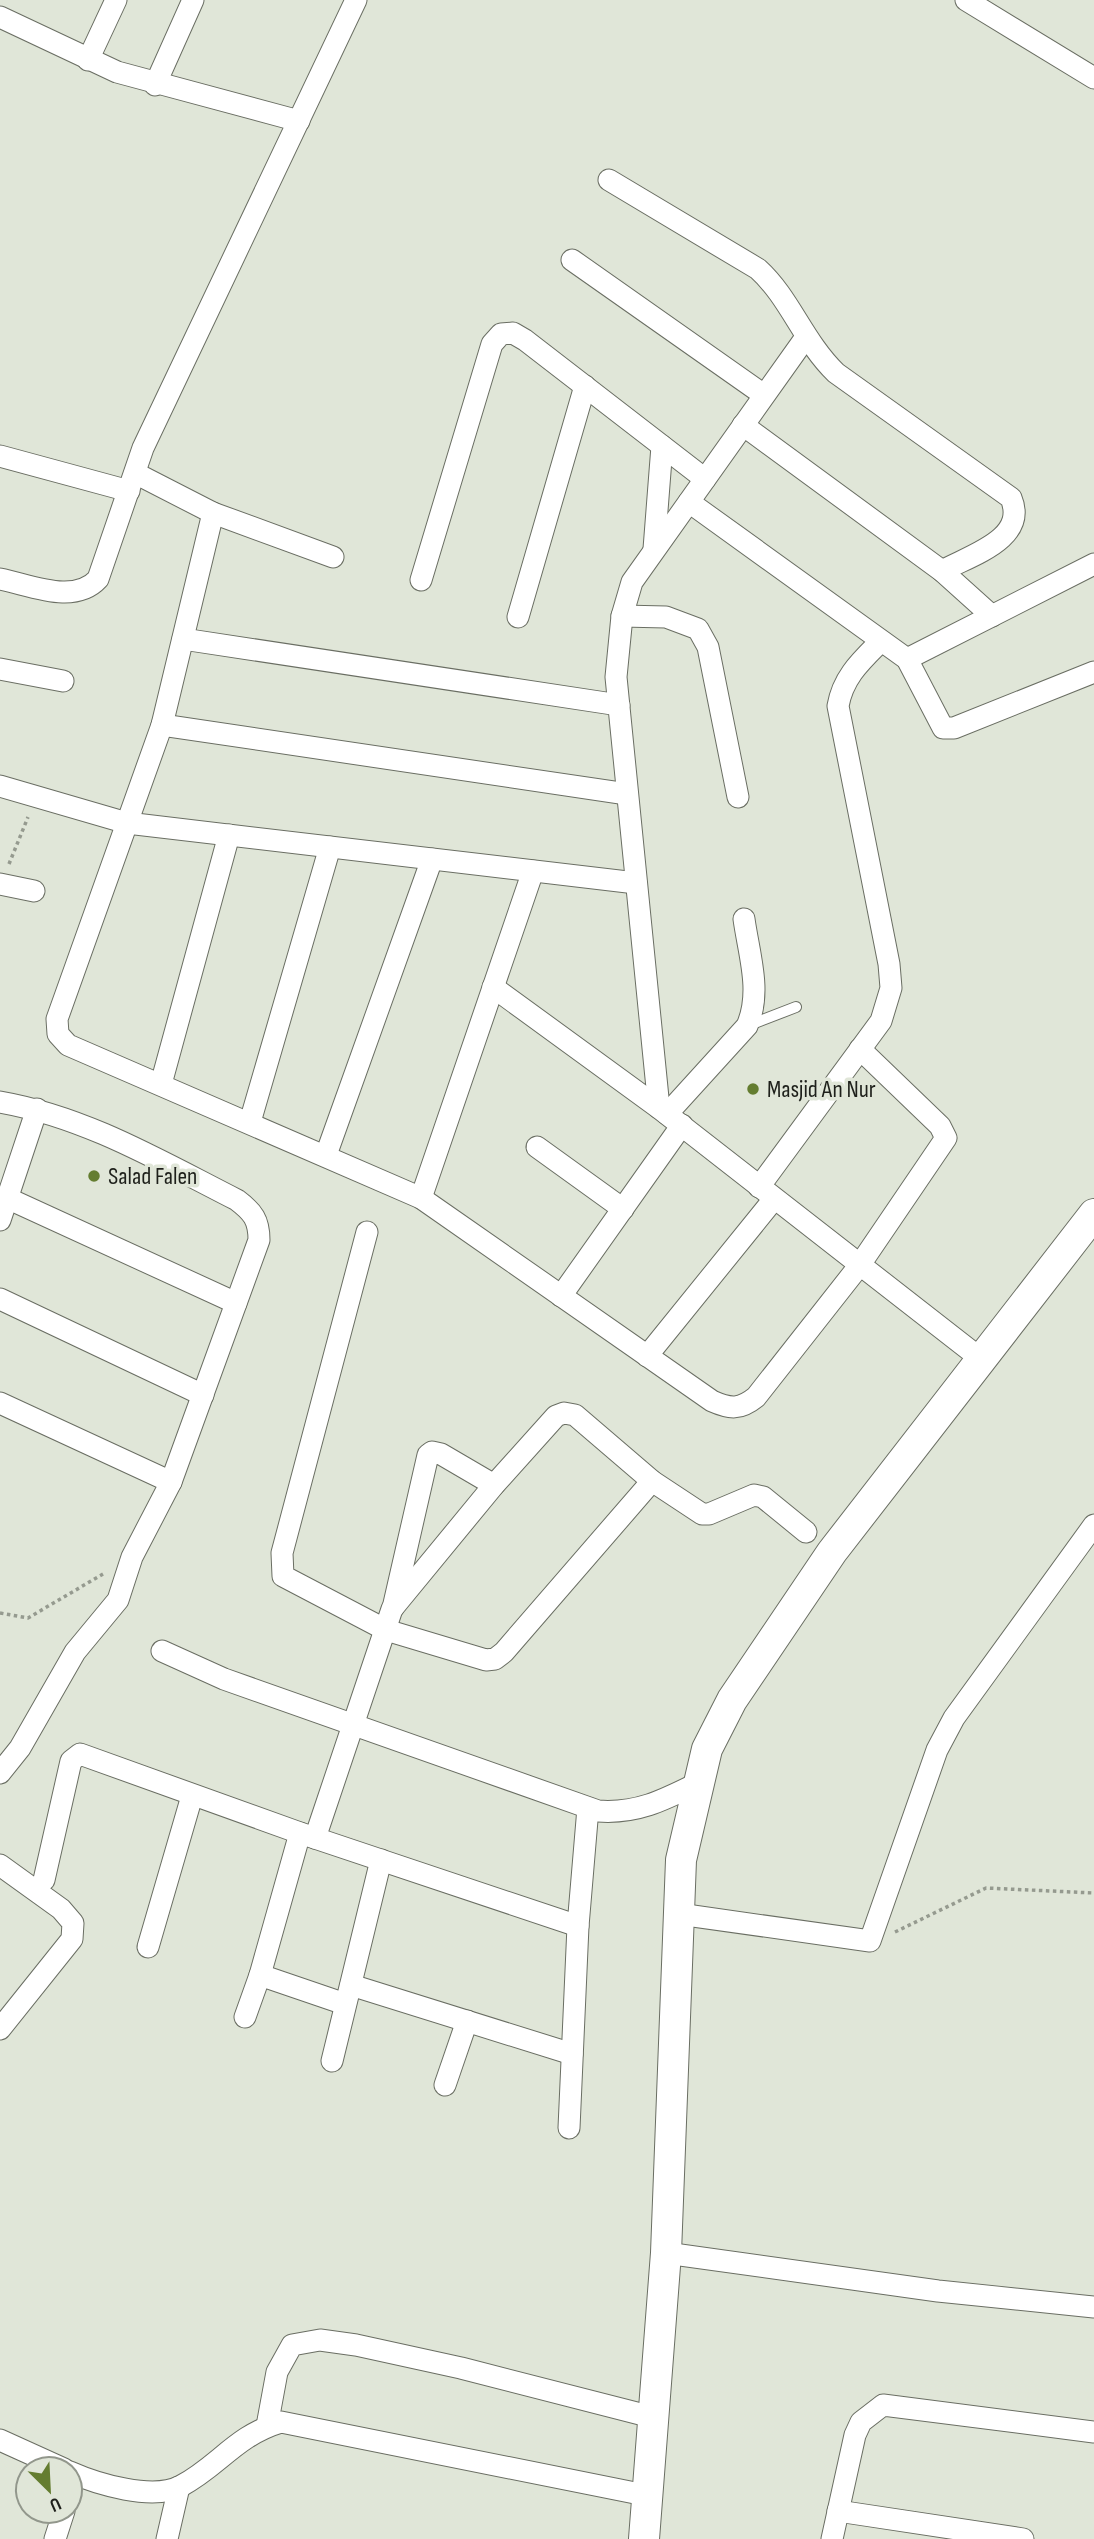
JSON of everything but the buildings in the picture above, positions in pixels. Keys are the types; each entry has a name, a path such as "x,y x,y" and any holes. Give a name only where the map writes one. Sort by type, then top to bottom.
{"street":[{"path":"88,60 116,0"},
{"path":"155,85 193,0"},
{"path":"0,579 72,594 88,590 98,579 143,448 356,0"},
{"path":"966,0 1094,78"},
{"path":"0,18 88,60 155,85 299,121"},
{"path":"609,180 758,269 769,279 816,353 836,373 1011,498 1016,520 1003,537 942,571"},
{"path":"572,260 764,396"},
{"path":"421,580 492,344 501,334 513,332 525,340 705,479"},
{"path":"670,1116 636,883 627,794 616,677 622,616 632,582 806,337"},
{"path":"517,617 585,386"},
{"path":"744,425 942,571 992,616"},
{"path":"653,552 662,446"},
{"path":"0,456 132,482 333,557"},
{"path":"689,502 907,659 939,724 947,730 1094,672"},
{"path":"213,513 162,725 57,1019 58,1034 68,1045 421,1198 712,1401 728,1408 744,1406 756,1397 859,1266 946,1135 940,1125 860,1049"},
{"path":"907,659 1094,565"},
{"path":"622,616 666,617 698,629 708,648 738,797"},
{"path":"183,639 619,705"},
{"path":"647,1356 766,1193 881,1021 891,988 889,964 838,706 841,688 854,668 881,640"},
{"path":"0,669 63,681"},
{"path":"162,725 627,794"},
{"path":"0,786 127,823 636,883"},
{"path":"161,1084 229,835"},
{"path":"250,1122 330,847"},
{"path":"326,1155 432,859"},
{"path":"421,1198 533,871"},
{"path":"4,875 34,891"},
{"path":"561,1296 623,1209 670,1116 747,1026 754,1009 755,988 744,919"},
{"path":"493,987 670,1116 981,1359"},
{"path":"0,1102 77,1121 237,1200 252,1211 259,1225 259,1240 171,1482 132,1558 113,1607 75,1652 20,1748 0,1773"},
{"path":"0,1220 37,1109"},
{"path":"537,1147 623,1209"},
{"path":"7,1198 236,1303"},
{"path":"644,2539 645,2495 666,2253 681,1860 707,1749 732,1700 832,1552 1092,1221"},
{"path":"368,1233 281,1566 283,1576 386,1630 486,1660 495,1659 652,1481"},
{"path":"0,1299 203,1395"},
{"path":"0,1402 171,1482"},
{"path":"392,1609 494,1485 556,1416 564,1413 575,1415 652,1481 702,1514 717,1511 746,1496 763,1497 806,1532"},
{"path":"245,2017 308,1835 355,1724 386,1630 428,1455 432,1452 441,1454 494,1485"},
{"path":"679,1914 870,1941 937,1750 948,1729 1024,1618 1094,1525"},
{"path":"162,1651 224,1679 589,1808 622,1813 640,1809 698,1783"},
{"path":"44,1880 75,1756 86,1756 192,1796 578,1926"},
{"path":"148,1947 192,1796"},
{"path":"569,2128 578,1926 589,1808"},
{"path":"332,2061 381,1860"},
{"path":"0,1865 61,1909 73,1923 72,1939 0,2029"},
{"path":"260,1975 467,2021 572,2054"},
{"path":"444,2085 467,2021"},
{"path":"666,2253 938,2291 1094,2307"},
{"path":"267,2426 283,2359 292,2345 320,2340 461,2368 652,2417"},
{"path":"832,2539 855,2435 861,2422 883,2405 1094,2432"},
{"path":"84,2481 109,2487 147,2491 179,2487 256,2430 281,2421 645,2495"},
{"path":"0,2440 28,2455"},
{"path":"167,2539 179,2487"},
{"path":"838,2511 1023,2539"}],"lane":[{"path":"747,1026 796,1007"}],"path":[{"path":"4,875 37,795"},
{"path":"0,1613 28,1618 132,1558"},
{"path":"870,1941 892,1934 986,1888 1094,1893"}],"place":[{"name":"Masjid An Nur","path":"753,1089"},
{"name":"Salad Falen","path":"94,1176"}]}
